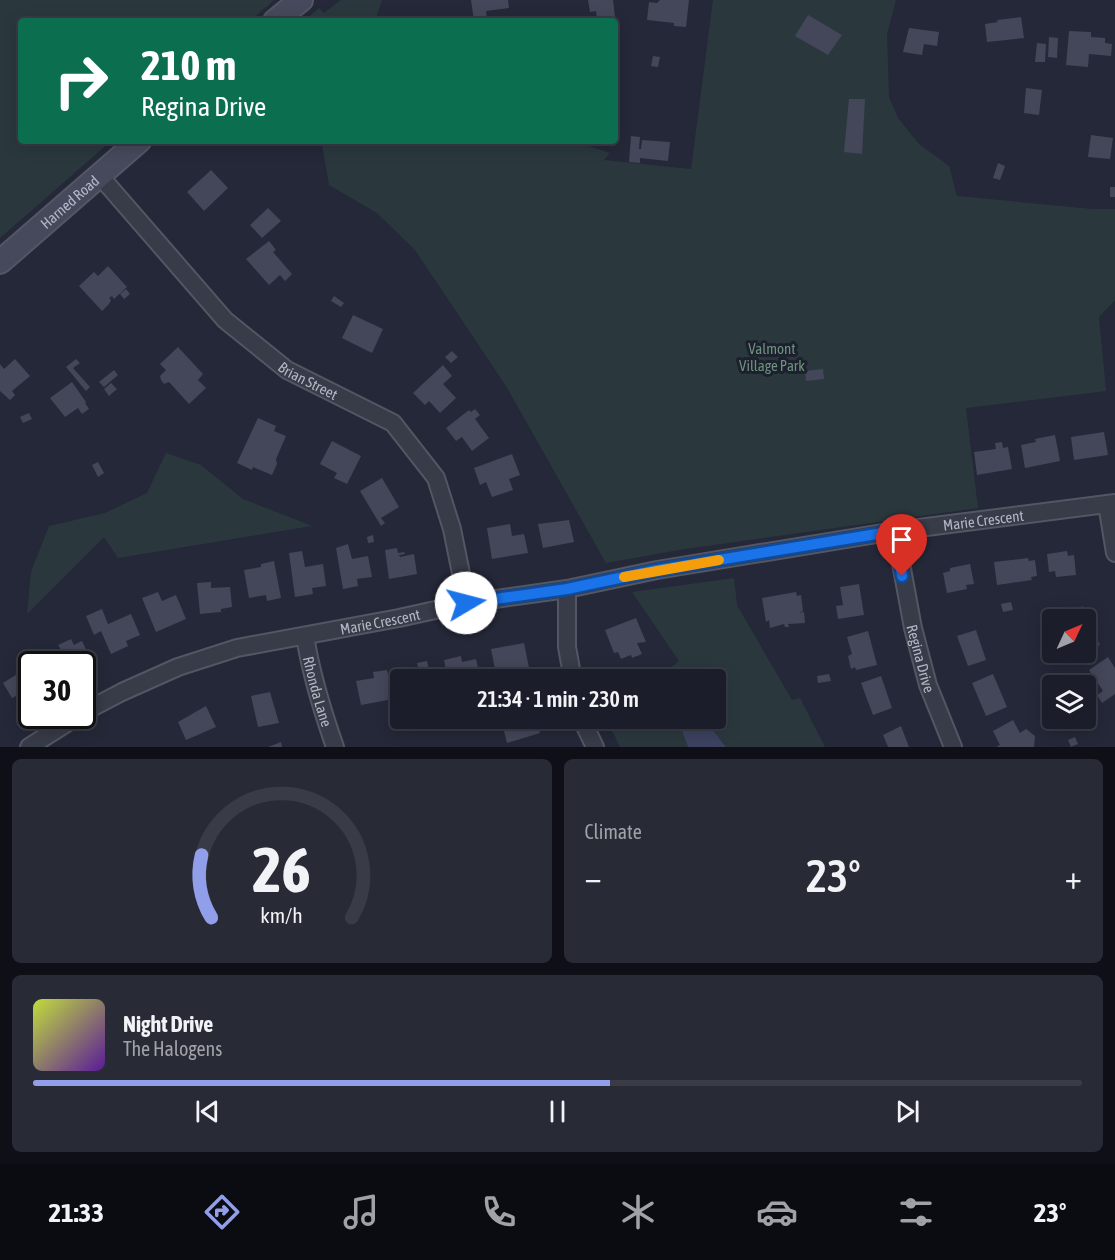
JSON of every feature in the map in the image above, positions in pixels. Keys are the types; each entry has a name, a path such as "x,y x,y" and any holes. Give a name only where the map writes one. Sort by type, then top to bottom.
{"main road":[{"path":"279,18 301,0"},
{"name":"Harned Road","path":"0,262 136,144"}],"street":[{"name":"Brian Street","path":"100,176 225,320 287,370 393,423 436,478 452,529 466,603"},
{"name":"Marie Crescent","path":"96,706 178,667 237,648 466,603 567,589 657,570 895,531 1111,504"},
{"path":"1111,504 1115,553"},
{"name":"Regina Drive","path":"895,531 913,628 928,685 953,747"},
{"path":"567,589 567,647 571,669"},
{"name":"Rhonda Lane","path":"305,636 320,705 335,747"},
{"path":"38,744 59,729"},
{"path":"586,729 595,747"}],"green space":[{"path":"0,0 274,0 253,18 18,18 18,144 108,144 0,238"},
{"path":"341,0 382,0 376,18 307,18 319,8 324,13"},
{"name":"Valmont Village Park","path":"713,0 896,0 887,34 889,97 898,118 919,144 949,166 957,196 1092,209 1115,209 1115,300 1099,317 1106,391 966,408 978,508 685,549 606,563 506,386 415,250 377,213 329,185 321,144 574,144 586,145 610,153 604,160 691,169"},
{"path":"166,453 201,465 243,499 312,526 118,558 104,537 27,614 31,572 49,526 105,513 147,493"},
{"path":"734,578 737,605 792,700 800,698 825,747 726,747 720,739 689,729 726,729 726,669 669,669 679,661 632,592"},
{"path":"611,729 681,729 688,747 620,747"}],"water":[{"path":"681,729 712,729 726,747 688,747"}],"building":[{"path":"471,0 508,0 509,8 486,11 487,18 474,18"},
{"path":"588,0 613,0 615,17 597,18 596,11 590,12"},
{"path":"660,0 689,0 686,27 674,26 674,23 647,20 649,2 657,3"},
{"path":"808,15 842,35 828,55 795,36"},
{"path":"1021,17 1024,38 987,42 985,24"},
{"path":"909,28 939,32 937,46 924,44 922,55 903,52"},
{"path":"1069,31 1091,32 1091,37 1105,38 1105,43 1112,44 1111,56 1089,54 1088,67 1066,65"},
{"path":"1049,37 1058,38 1057,58 1048,57"},
{"path":"1037,43 1046,44 1045,62 1035,62"},
{"path":"653,56 660,57 658,67 651,66"},
{"path":"1026,88 1042,90 1039,115 1024,113"},
{"path":"849,99 865,99 862,154 844,152"},
{"path":"1091,135 1113,138 1110,159 1088,157"},
{"path":"631,136 640,137 639,149 641,149 642,140 670,142 668,161 640,158 640,163 629,162"},
{"path":"998,163 1005,166 1000,180 993,178"},
{"path":"211,170 228,188 204,211 187,192"},
{"path":"1110,187 1115,187 1115,197 1110,197"},
{"path":"268,208 281,221 262,238 250,225"},
{"path":"269,241 276,250 273,252 292,274 285,281 280,275 269,285 246,259"},
{"path":"108,266 127,287 114,299 112,296 109,298 111,300 109,304 102,311 79,286 94,272 98,276"},
{"path":"126,289 130,294 124,299 120,294"},
{"path":"334,296 344,303 341,307 331,301"},
{"path":"353,315 383,329 372,353 342,338"},
{"path":"178,347 203,374 198,380 206,388 189,404 169,382 164,384 160,376 166,370 160,364"},
{"path":"452,351 458,357 451,363 445,357"},
{"path":"15,359 30,376 12,391 15,395 10,400 0,391 0,364 4,369"},
{"path":"76,359 80,363 73,368 90,387 86,391 66,367"},
{"path":"443,365 452,376 443,384 456,398 440,413 429,401 425,405 413,393"},
{"path":"823,369 824,379 806,381 805,371"},
{"path":"114,370 118,375 104,387 99,382"},
{"path":"72,382 89,409 82,414 78,408 65,417 50,398"},
{"path":"111,383 117,389 109,396 104,389"},
{"path":"475,409 480,415 475,419 489,438 472,451 462,437 456,441 446,428 469,410 471,412"},
{"path":"29,413 32,419 23,423 20,417"},
{"path":"258,418 276,426 274,431 286,436 272,475 237,463"},
{"path":"1104,432 1108,455 1074,460 1071,437"},
{"path":"1055,435 1060,461 1025,468 1021,445 1036,442 1035,439"},
{"path":"332,441 361,456 347,484 334,478 337,473 320,464"},
{"path":"1002,442 1003,448 1008,447 1012,469 977,475 974,452 996,449 995,443"},
{"path":"512,454 520,475 509,479 513,490 492,497 486,482 480,485 474,468"},
{"path":"98,462 104,473 98,477 92,465"},
{"path":"382,478 399,507 381,518 385,523 381,526 360,491"},
{"path":"569,520 574,542 543,548 538,524"},
{"path":"510,524 512,536 524,534 528,553 492,559 487,528"},
{"path":"373,535 374,542 368,543 367,537"},
{"path":"348,544 352,559 368,556 372,577 357,579 358,586 343,589 336,548"},
{"path":"397,548 398,553 404,552 405,554 399,555 400,557 414,554 417,574 389,579 385,550"},
{"path":"302,551 305,567 323,564 326,586 312,588 313,594 295,597 289,553"},
{"path":"1067,551 1068,556 1074,555 1076,575 1056,577 1055,571 1049,572 1047,554"},
{"path":"1028,558 1029,561 1035,560 1037,576 1031,577 1032,580 997,585 994,562"},
{"path":"274,561 281,598 267,601 266,595 249,598 244,570 261,567 261,564"},
{"path":"970,564 974,584 966,585 967,589 947,593 943,573 950,571 950,568"},
{"path":"211,582 211,588 230,587 232,607 221,609 221,612 200,614 197,583"},
{"path":"859,584 864,615 838,619 836,606 843,605 840,587"},
{"path":"158,592 162,601 176,595 186,619 156,632 142,598"},
{"path":"796,592 797,596 801,595 803,611 799,613 804,612 805,623 788,624 789,627 785,627 784,624 770,628 769,620 766,622 762,598"},
{"path":"1011,602 1013,610 1003,612 1001,604"},
{"path":"102,609 108,624 131,614 140,635 126,641 128,646 111,654 101,631 94,635 86,616"},
{"path":"636,618 646,642 637,643 642,654 621,659 618,652 614,653 605,630"},
{"path":"976,630 986,660 968,666 957,636"},
{"path":"868,631 877,665 851,669 848,656 852,654 847,637"},
{"path":"71,639 74,645 82,641 87,651 62,651 58,645"},
{"path":"524,643 529,668 495,669 491,649"},
{"path":"461,656 462,662 476,659 478,669 446,669 444,660"},
{"path":"1108,657 1115,668 1115,694 1102,703 1097,695 1103,691 1096,680 1096,675 1092,675 1089,670"},
{"path":"427,661 429,669 405,669 418,667 417,663"},
{"path":"387,670 390,700 361,705 356,681 374,678 373,672"},
{"path":"18,674 18,695 12,698 3,683"},
{"path":"829,674 831,681 818,683 817,676"},
{"path":"993,674 1007,707 986,716 972,683"},
{"path":"881,676 892,708 873,715 861,683"},
{"path":"270,692 279,723 258,727 251,696"},
{"path":"206,706 216,727 186,740 178,722"},
{"path":"1013,720 1020,733 1026,729 1035,736 1034,747 996,747 1000,745 993,731"},
{"path":"901,726 909,747 888,747 883,735"},
{"path":"539,729 540,733 507,743 504,731"},
{"path":"1075,737 1078,744 1071,747 1068,740"},
{"path":"281,742 282,747 268,747"}],"slow traffic":[{"path":"624,577 719,560"}],"route":[{"path":"466,603 567,589 657,570 895,531 902,576"}]}
